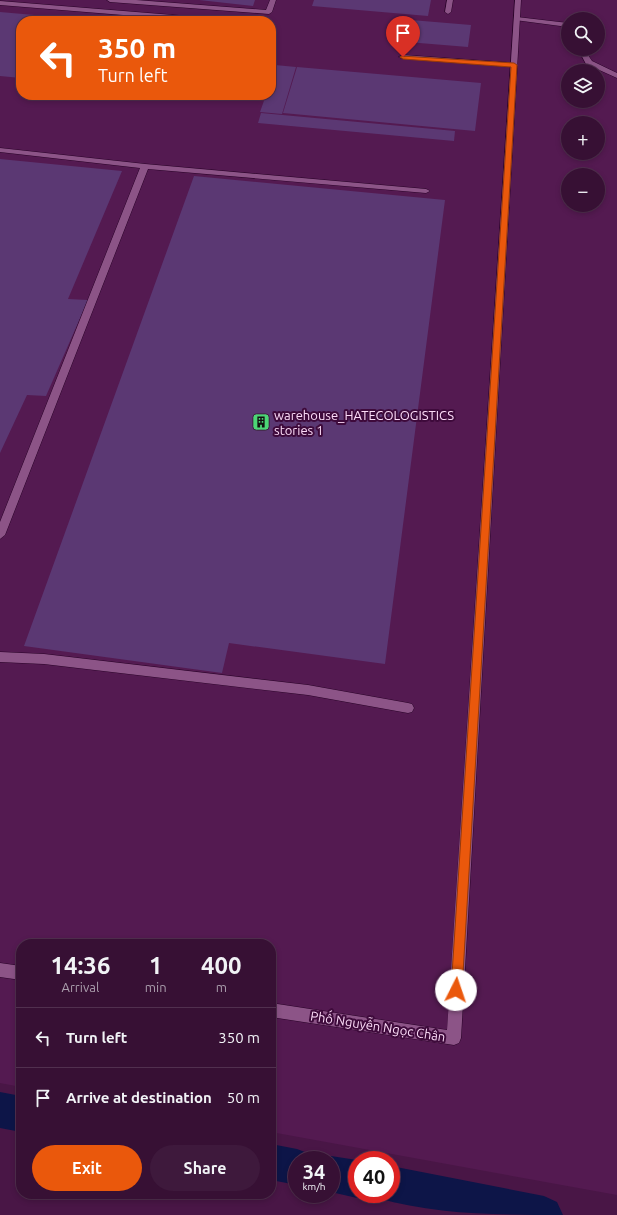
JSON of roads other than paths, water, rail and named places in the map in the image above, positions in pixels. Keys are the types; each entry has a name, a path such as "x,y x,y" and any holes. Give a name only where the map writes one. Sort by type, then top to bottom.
{"street":[{"path":"110,0 269,12 273,0"},
{"path":"448,12 450,0"},
{"name":"Phố Nguyễn Ngọc Chân","path":"276,1011 454,1038 518,0"},
{"path":"0,3 160,16"},
{"path":"517,19 561,24"},
{"path":"586,56 590,62 617,76"},
{"path":"403,57 514,65"},
{"path":"0,150 145,166 426,191"},
{"path":"0,535 145,166"},
{"path":"0,657 44,659 308,690 408,708"},
{"path":"0,970 16,972"}],"waterway":[{"path":"0,1110 16,1113"},
{"path":"276,1163 288,1165"},
{"path":"340,1176 348,1177"},
{"path":"400,1187 544,1215"}],"place":[{"name":"warehouse_HATECOLOGISTICS stories 1","path":"261,422"}]}
